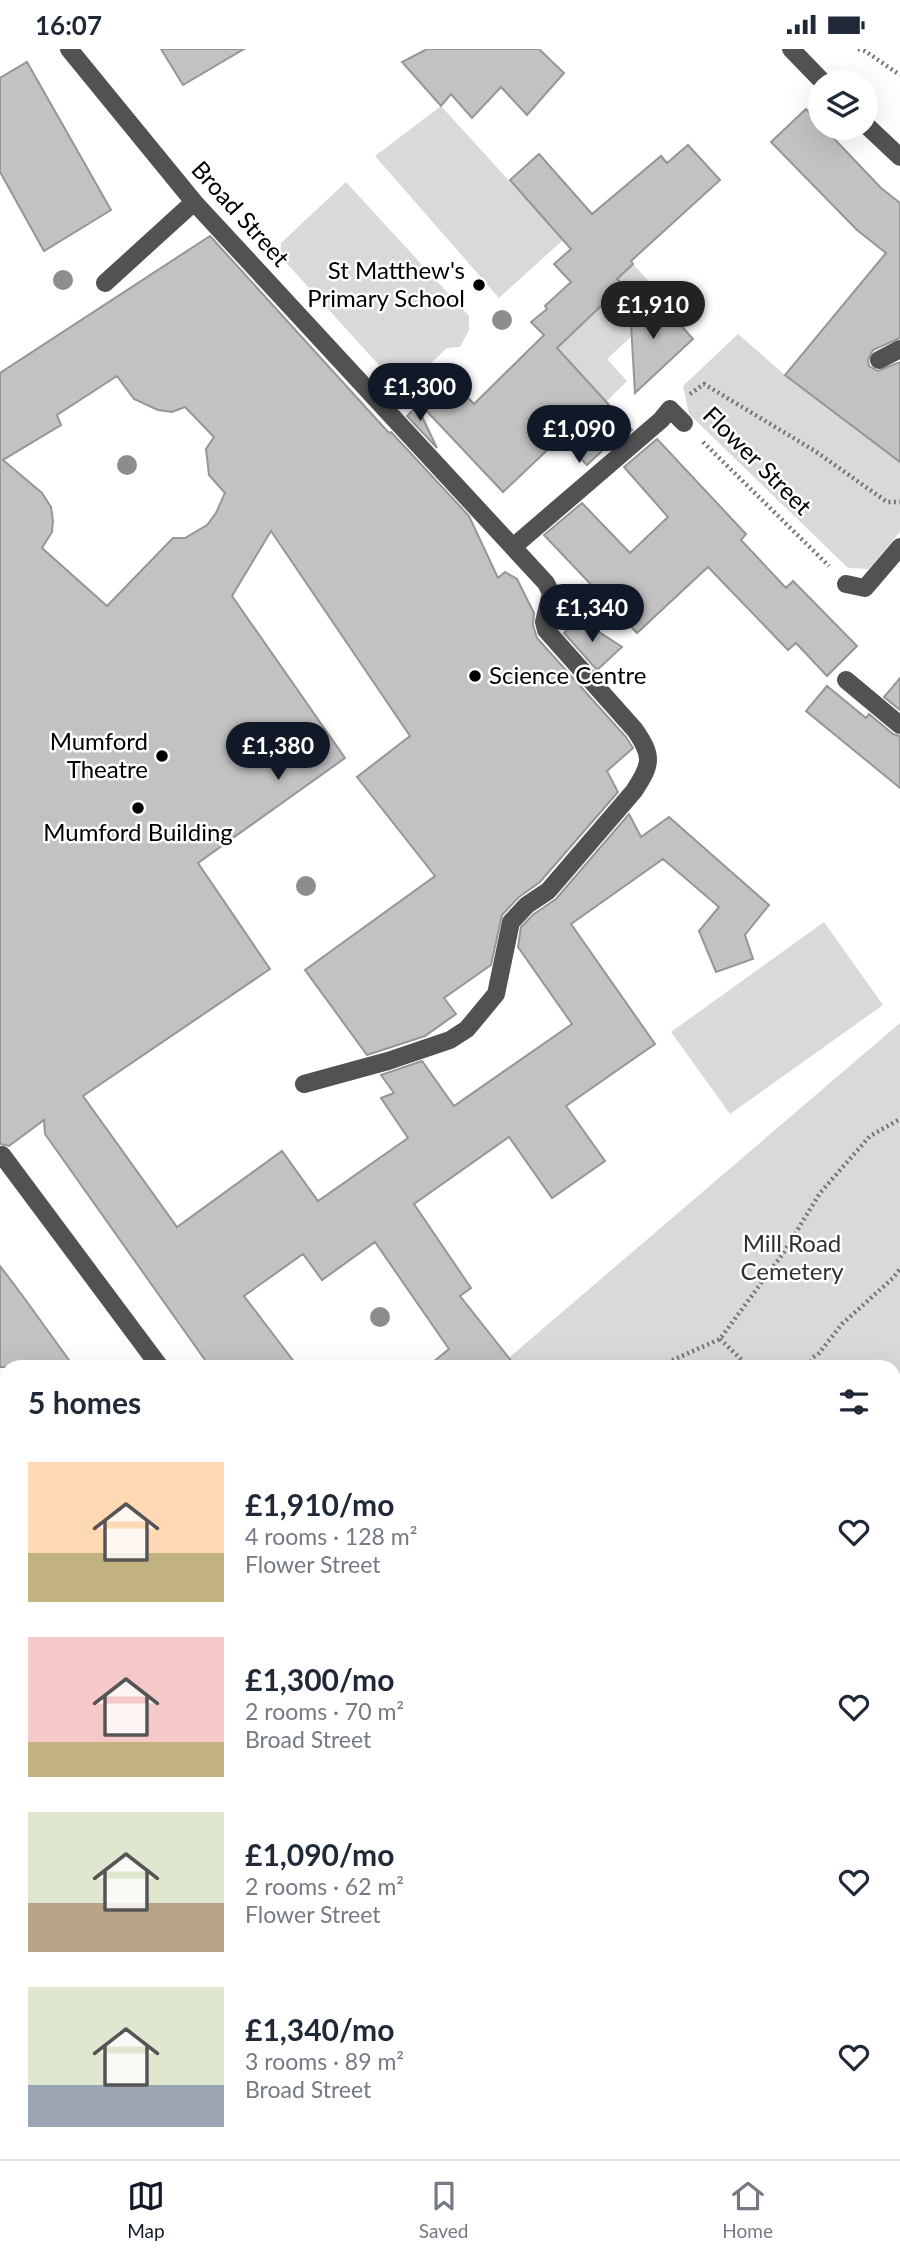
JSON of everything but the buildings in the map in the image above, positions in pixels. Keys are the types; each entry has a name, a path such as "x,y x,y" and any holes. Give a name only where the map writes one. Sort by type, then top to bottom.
{"street":[{"name":"Broad Street","path":"69,49 194,202 546,583 551,593 544,622 546,630 635,730 647,748 649,758 646,774 634,791 548,891 527,905 511,922 496,994 467,1029 450,1040 399,1058 304,1084"},
{"path":"791,49 811,70"},
{"path":"878,136 900,157"},
{"path":"105,283 194,202"},
{"path":"879,360 900,349"},
{"name":"Flower Street","path":"513,547 661,420 670,409 684,423"},
{"path":"846,584 865,588 900,547"},
{"path":"846,680 900,725"},
{"path":"2,1155 155,1360"}],"path":[{"path":"858,49 865,50 900,75"},
{"path":"670,409 704,384 815,451 887,502 900,502"},
{"name":"Flower Street","path":"684,423 846,584"},
{"path":"673,1360 720,1339 784,1252 820,1193 870,1136 900,1119"},
{"path":"811,1360 842,1324 900,1269"},
{"path":"720,1339 742,1360"}],"green space":[{"path":"441,106 563,240 499,298 375,156"},
{"path":"346,182 469,316 469,330 460,347 447,348 403,389 280,256 281,243"},
{"path":"633,264 668,302 607,359 627,381 606,402 553,346 571,334 623,286 617,279"},
{"path":"738,334 785,375 883,449 900,451 900,532 869,569 848,568 689,414 683,386"},
{"path":"824,922 883,1005 730,1114 671,1032"},
{"name":"Mill Road Cemetery","path":"900,1023 900,1360 506,1360"}],"place":[{"name":"St Matthew's Primary School","path":"479,285"},
{"name":"Science Centre","path":"475,676"},
{"name":"Mumford Theatre","path":"162,756"},
{"name":"Mumford Building","path":"138,808"}]}
